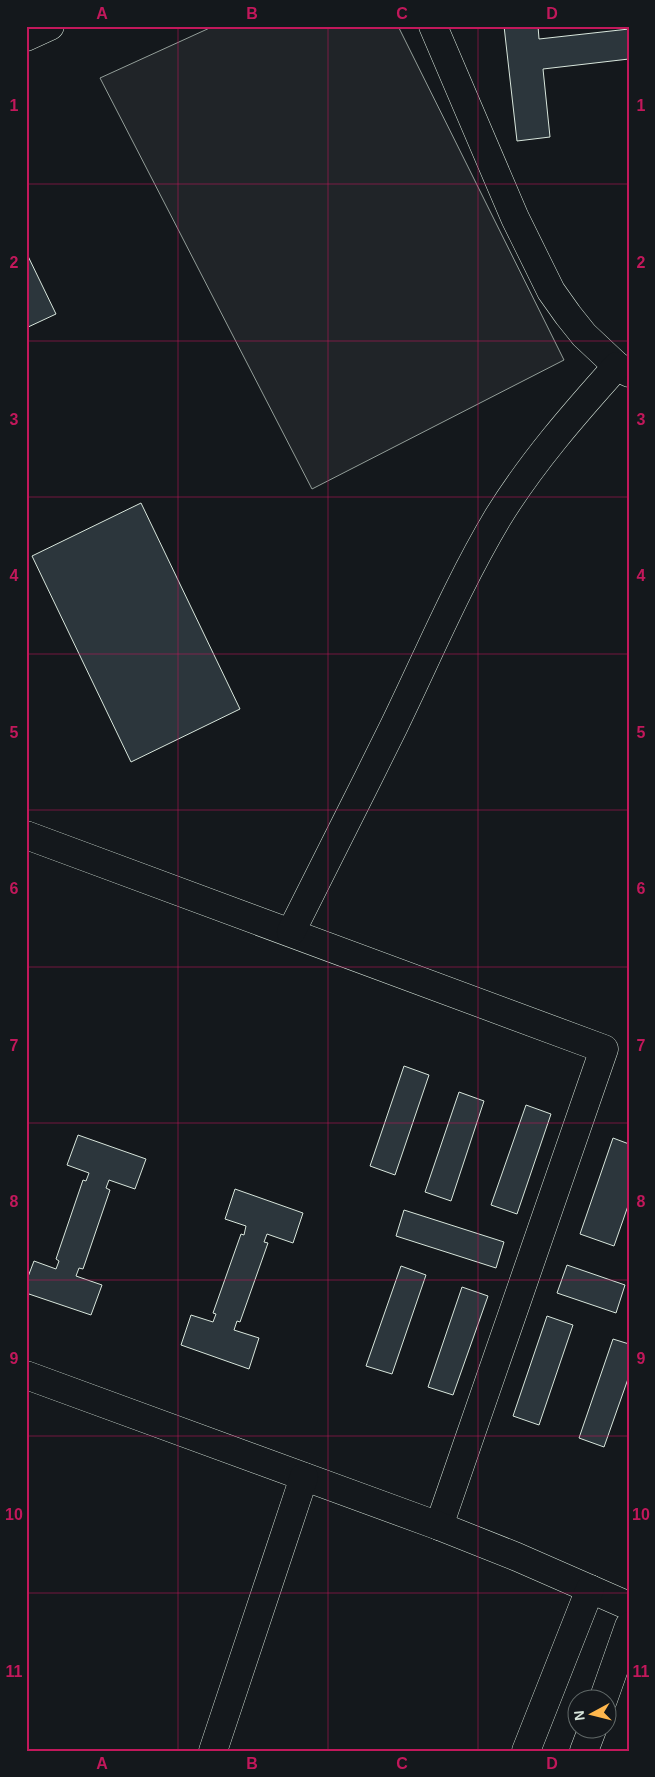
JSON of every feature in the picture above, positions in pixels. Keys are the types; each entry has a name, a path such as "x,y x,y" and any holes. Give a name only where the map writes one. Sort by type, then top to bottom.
{"street":[{"path":"26,37 50,26"},
{"path":"291,932 394,726 454,597 498,518 534,464 576,412 623,369 579,328 568,316 551,291 515,218 433,26"},
{"path":"26,835 604,1049 439,1526"},
{"path":"26,1375 439,1526 517,1557 629,1606"},
{"path":"213,1751 304,1477"},
{"path":"526,1751 590,1589"},
{"path":"606,1690 629,1626"}],"shaded area":[{"path":"214,26 398,26 564,360 312,489 100,78"}],"building":[{"path":"504,26 538,26 539,39 629,29 629,59 543,69 550,137 517,141"},
{"path":"26,252 56,314 26,328"},
{"path":"141,503 240,709 131,762 32,556"},
{"path":"404,1066 429,1075 395,1175 370,1166"},
{"path":"459,1092 484,1101 451,1201 425,1192"},
{"path":"526,1105 551,1114 517,1214 491,1205"},
{"path":"78,1135 146,1159 135,1189 109,1180 106,1188 110,1190 83,1269 79,1268 76,1276 102,1285 91,1315 26,1293 26,1282 34,1261 56,1269 59,1261 56,1259 83,1180 86,1181 89,1173 67,1165"},
{"path":"613,1138 629,1144 629,1203 614,1246 580,1234"},
{"path":"235,1189 303,1213 293,1243 267,1234 264,1242 268,1243 240,1322 237,1321 234,1330 259,1338 249,1369 181,1345 191,1315 213,1322 216,1314 213,1313 241,1234 244,1235 246,1226 225,1219"},
{"path":"404,1210 504,1242 496,1268 396,1236"},
{"path":"567,1265 625,1285 616,1313 557,1293"},
{"path":"401,1266 426,1275 392,1374 366,1366"},
{"path":"462,1287 488,1296 453,1395 428,1387"},
{"path":"547,1316 573,1325 539,1425 513,1416"},
{"path":"613,1339 629,1344 629,1376 604,1447 579,1438"}]}
